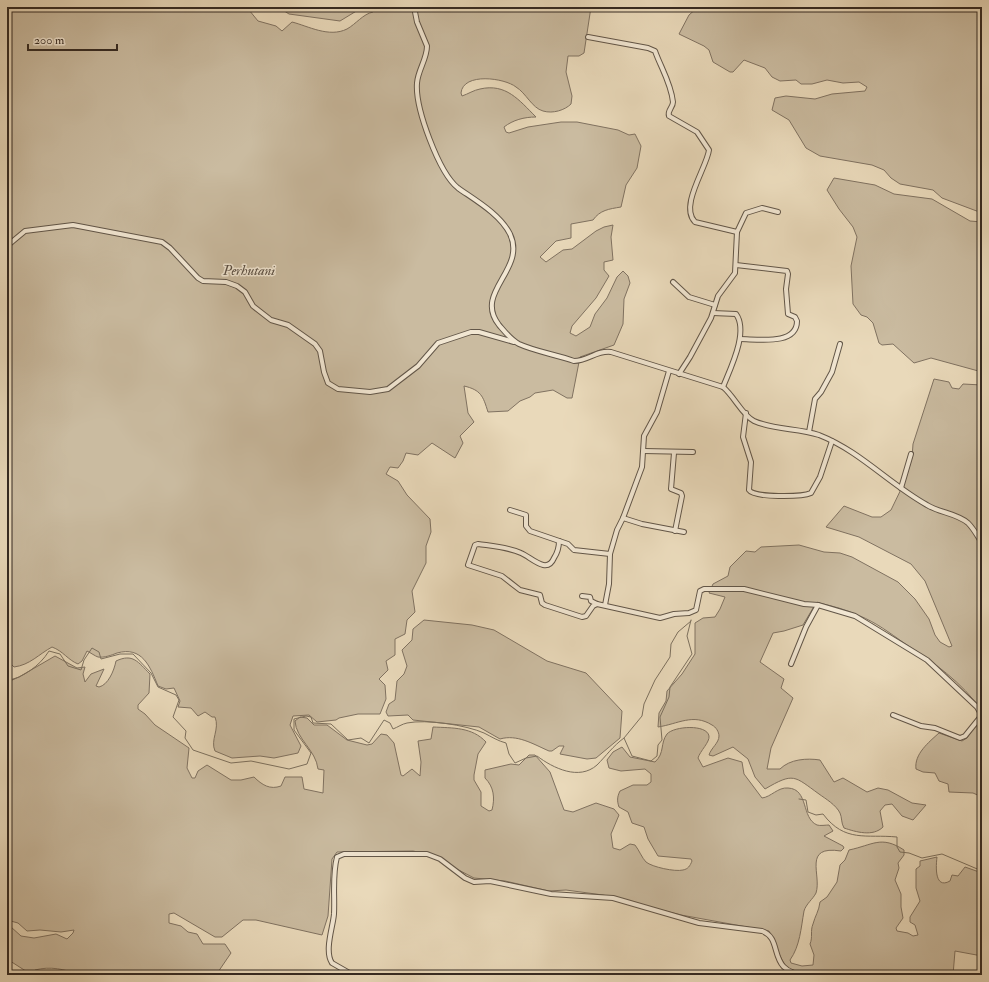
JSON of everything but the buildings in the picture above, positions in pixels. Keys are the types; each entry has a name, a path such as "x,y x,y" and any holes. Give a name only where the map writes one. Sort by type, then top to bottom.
{"street":[{"path":"414,7 417,22 427,46 417,80 417,95 421,114 438,160 450,181 499,220 508,231 512,240 514,250 513,258 493,296 491,305 497,323 518,343"},
{"path":"588,37 648,48 655,52 658,63 665,71 671,93 672,104 668,111 669,116 696,132 709,150 694,188 691,206 692,219 695,222 737,232"},
{"path":"679,374 690,357 713,313 718,296 734,275 736,266 737,232 748,211 762,208 778,212"},
{"path":"7,246 25,231 63,225 77,225 162,242 170,248 198,278 205,281 226,282 237,286 245,292 253,306 271,320 288,325 316,344 320,350 324,372 328,383 338,389 372,392 388,389 418,366 438,343 470,332 479,332 574,361 582,360 597,352 611,352 723,387 755,422 808,432 832,441 858,455 901,488 927,505 963,520 971,526 982,543"},
{"path":"736,266 787,271 786,289 788,314 795,317 797,321 794,330 780,340 740,339"},
{"path":"673,282 689,297 715,305"},
{"path":"713,313 737,314 740,339 723,387"},
{"path":"808,432 816,399 822,392 832,372 840,344"},
{"path":"606,605 609,584 610,554 616,530 623,518 642,467 644,436 657,412 669,371"},
{"path":"746,413 743,438 751,462 749,490 756,495 795,496 811,493 820,477 832,441"},
{"path":"644,451 674,453 693,452"},
{"path":"674,453 671,488 681,493 682,496 675,531"},
{"path":"901,488 911,454"},
{"path":"510,510 526,515 526,526 530,531 568,544 574,550 610,554"},
{"path":"623,518 684,532"},
{"path":"559,541 558,551 553,562 549,564 538,564 520,553 478,544 475,545 468,565 502,576 520,590 540,595 542,603 545,606 582,617 586,616 593,606 597,604"},
{"path":"582,596 589,596 590,602 597,604 660,618 674,614 689,613 696,610 700,591 702,589 738,589 804,604 818,605 855,616 919,654 978,707 982,715 965,736 960,738 935,728 921,726 893,715"},
{"path":"791,664 806,627 818,605"},
{"path":"354,975 332,963 329,958 330,927 334,914 333,885 337,857 344,854 412,853 435,857 465,878 474,882 490,881 551,894 613,898 699,922 762,931 770,936 785,969 795,974 807,975"}],"green space":[{"name":"Perhutani","path":"7,7 225,7 249,10 258,21 276,26 282,31 292,22 326,32 333,32 347,29 369,13 373,12 376,7 591,7 584,53 579,56 568,56 566,72 572,96 571,104 562,110 555,112 543,111 532,104 516,87 494,79 469,82 463,86 461,93 462,96 480,89 497,88 518,99 536,117 519,119 511,122 504,127 506,132 509,133 528,127 561,122 577,122 618,130 629,135 635,134 641,146 637,168 626,185 621,207 602,212 593,220 571,224 571,238 556,241 540,257 546,262 563,250 572,249 596,231 613,225 611,237 613,260 604,262 604,270 609,276 596,298 572,326 570,333 576,336 590,327 595,314 607,298 617,277 623,271 628,276 630,283 624,299 623,324 614,345 580,357 572,398 567,398 553,390 535,393 520,401 508,411 488,412 485,402 480,394 464,386 468,413 474,422 460,436 463,443 455,458 432,443 418,455 406,453 398,468 390,467 386,474 398,481 407,495 430,519 431,532 426,546 426,563 412,591 415,612 407,620 405,634 395,639 395,655 386,661 388,670 379,679 385,685 386,699 380,714 358,714 336,720 317,722 309,715 293,716 290,725 301,746 298,753 274,758 260,756 232,758 215,751 215,717 212,717 205,712 198,716 191,708 178,707 180,701 174,688 166,689 158,686 152,671 144,659 133,652 117,653 105,657 97,657 87,651 82,661 78,664 52,647 30,662 20,666 14,667 7,660"},
{"path":"278,7 363,7 340,21 289,14"},
{"path":"698,7 982,7 982,213 942,198 933,190 900,184 891,178 884,170 872,165 820,156 806,148 789,120 772,110 775,98 786,96 815,99 832,94 865,91 867,87 859,82 843,83 827,80 812,84 801,84 796,80 780,81 772,77 765,68 744,60 733,72 730,72 713,62 709,50 704,46 679,34 689,15"},
{"path":"834,178 875,185 894,194 932,199 970,221 982,222 982,372 931,358 914,363 893,344 882,345 879,343 873,323 867,317 861,315 853,304 851,266 857,237 853,227 827,190"},
{"path":"934,379 949,382 952,388 959,389 963,384 982,385 982,711 965,691 946,673 888,632 871,621 855,614 840,608 819,603 816,603 803,625 773,633 760,662 784,679 781,688 793,698 771,748 767,769 780,769 789,763 799,760 820,760 834,782 843,778 867,792 878,788 888,790 912,803 926,805 913,820 902,816 892,804 885,805 880,811 883,827 874,832 864,833 844,828 841,815 836,807 799,780 788,778 765,789 755,777 748,759 733,747 713,756 709,755 719,739 717,730 712,725 698,720 685,720 658,727 659,713 666,701 667,691 682,674 695,654 695,623 703,618 715,617 720,609 725,597 709,593 713,584 728,576 730,567 746,551 755,552 761,547 799,545 824,552 840,553 852,557 898,582 915,599 929,619 935,635 940,642 949,647 952,646 925,581 911,564 859,537 826,527 844,506 872,517 881,517 891,510 905,481 912,458 913,444"},
{"path":"424,620 472,625 494,630 547,661 586,673 622,711 620,738 596,758 587,759 560,754 564,746 559,746 552,751 549,751 519,739 500,739 479,727 413,720 408,715 388,716 386,712 389,704 395,700 397,681 404,674 407,666 402,650 412,640 413,629"},
{"path":"55,656 77,668 85,667 83,674 85,682 91,674 104,669 96,686 99,687 105,684 110,677 116,661 127,658 135,660 150,674 149,693 138,705 138,709 155,725 189,748 187,768 192,778 195,778 198,771 207,765 231,780 241,780 254,777 270,787 281,786 285,777 302,777 304,789 323,793 324,770 318,769 314,756 296,727 295,721 300,717 307,718 314,725 327,725 347,740 367,745 372,744 381,734 387,735 394,743 401,775 403,776 412,769 420,776 421,762 418,741 431,739 433,727 462,729 475,733 486,742 478,754 474,775 474,780 481,792 481,806 489,811 492,810 493,793 488,781 485,778 485,770 511,764 519,765 529,755 535,755 550,772 564,810 573,812 596,803 614,809 619,815 611,834 613,848 620,850 630,844 635,845 646,862 669,870 683,870 690,866 692,861 691,859 658,856 648,839 644,827 632,823 628,812 618,805 620,791 633,785 647,785 651,782 651,774 645,769 621,771 609,768 607,760 613,752 622,747 630,757 655,762 660,755 667,734 676,729 697,728 707,732 709,736 708,741 698,758 703,767 728,758 742,762 744,774 762,798 784,788 795,790 802,798 812,821 817,825 829,825 833,831 824,836 843,846 844,848 841,851 829,850 821,852 818,857 816,863 816,893 804,911 800,937 790,960 791,963 802,966 813,965 814,955 810,944 812,929 820,902 827,897 837,882 840,865 845,860 849,850 877,842 896,845 904,850 904,855 898,863 899,868 895,880 901,894 903,918 896,928 897,931 908,933 913,936 918,935 915,925 910,922 910,917 920,901 916,888 916,869 920,866 920,861 937,857 937,875 941,882 945,883 950,881 952,875 958,876 965,867 982,873 982,956 955,951 953,975 839,976 815,974 797,971 787,967 780,956 769,931 681,915 603,895 566,890 549,891 505,881 474,878 451,866 438,856 413,851 337,852 332,859 328,916 322,935 256,920 243,920 222,937 215,937 174,913 169,914 169,923 181,926 188,932 197,934 203,944 225,944 231,953 216,975 79,975 52,968 35,970 32,975 7,959 7,927 11,927 21,936 34,938 56,934 67,939 74,930 61,932 40,930 27,931 18,923 7,920 7,681 19,677"},
{"path":"982,715 982,797 973,793 949,792 948,784 939,781 935,773 923,772 916,769 917,758 920,753 939,733 962,741 967,738"}],"waterway":[{"path":"7,682 31,670 41,662 49,651 60,654 68,666 81,670 84,660 92,648 99,652 101,659 120,654 133,654 151,673 158,687 176,695 179,700 173,717 186,731 185,738 193,750 231,763 251,761 289,769 307,764 311,753 294,730 294,719 306,716 311,717 313,723 331,724 348,740 361,738 369,743 384,720 390,723 393,729 405,723 415,722 435,722 457,725 476,730 506,743 509,754 515,763 526,758 537,756 551,765 566,771 582,772 590,770 597,765 624,738 632,756 651,761 657,756 658,745 662,740 660,717 669,697 670,687 692,654 687,636 691,620"},
{"path":"624,738 642,716 644,704 655,680 670,657 671,644 678,632 691,621"},
{"path":"799,799 806,800 808,812 816,815 823,814 831,823 848,833 866,836 897,837 897,847 900,852 909,853 922,858 942,854 982,871"}]}
